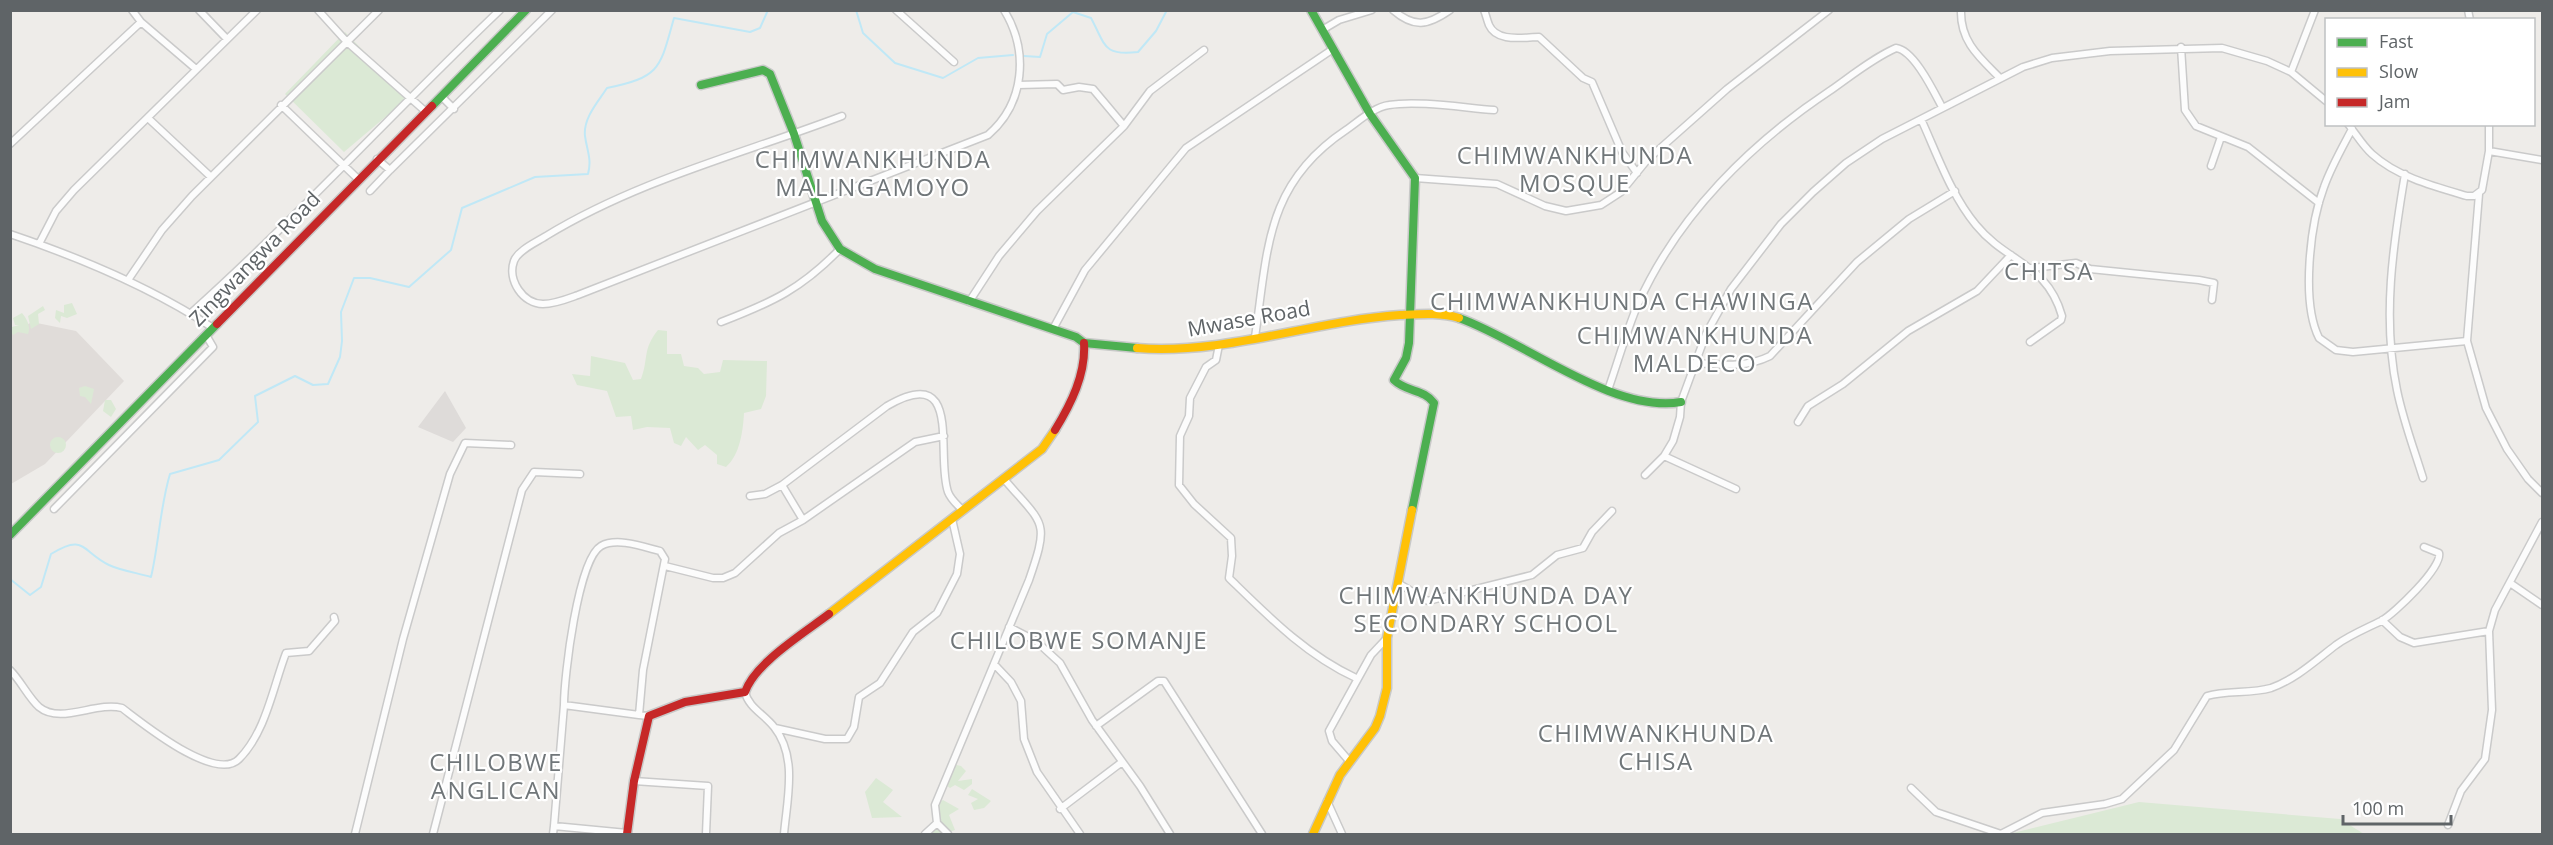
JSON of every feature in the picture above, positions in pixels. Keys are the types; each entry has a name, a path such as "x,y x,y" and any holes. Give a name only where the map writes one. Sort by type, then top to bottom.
{"street":[{"path":"132,10 141,22 196,69"},
{"path":"199,10 227,39"},
{"path":"39,244 63,201 149,119 196,69 257,10"},
{"path":"318,10 347,42 425,111"},
{"path":"128,280 162,230 211,177 379,10"},
{"path":"191,313 344,167 409,98 500,10"},
{"name":"Zingwangwa Road","path":"10,535 377,159 526,10"},
{"path":"370,191 552,10"},
{"path":"896,10 954,62"},
{"path":"842,116 685,171 596,209 520,253 514,260 514,279 521,295 531,302 554,303 600,287 815,201 970,144 988,135 1007,115 1018,85 1020,54 1011,23 1004,10"},
{"path":"1311,10 1370,114 1415,178 1408,353 1395,377 1395,383 1421,391 1434,403 1387,639 1388,677 1380,716 1327,801 1313,834"},
{"path":"1322,30 1347,17 1372,10"},
{"path":"1393,10 1405,20 1416,24 1450,10"},
{"path":"1484,10 1489,26 1496,33 1515,39 1539,38 1583,78 1592,82 1622,152 1636,172"},
{"path":"1415,178 1487,182 1566,211 1601,205 1621,192 1636,172 1727,89 1829,10"},
{"path":"1961,10 1964,37 1969,46 1999,77"},
{"path":"2290,72 2315,10"},
{"path":"10,144 141,22"},
{"path":"2181,47 2185,110 2196,126 2261,156 2319,203"},
{"path":"1645,475 1664,456 1677,430 1682,402 1717,310 1781,224 1846,163 1882,139 1999,77 2052,57 2181,47 2222,48 2257,58 2290,72 2325,100"},
{"path":"1608,390 1637,305 1659,265 1726,175 1768,137 1812,103 1896,48 1908,54 1927,79 1942,107"},
{"path":"1053,329 1085,270 1186,148 1333,49"},
{"path":"969,302 999,255 1018,232 1124,126 1150,91 1204,50"},
{"name":"Mwase Road","path":"701,85 747,73 767,71 794,134 828,234 840,249 875,269 1076,337 1084,343 1179,349 1219,345 1361,317 1448,315 1477,323 1555,365 1608,390 1649,404 1667,406 1682,402"},
{"path":"1018,85 1057,84 1063,90 1079,87 1093,89 1124,126"},
{"path":"441,96 454,110"},
{"path":"1255,337 1269,243 1281,201 1297,174 1310,159 1370,114 1391,104 1494,110"},
{"path":"281,105 358,179"},
{"path":"149,119 211,177"},
{"path":"1921,119 1955,191 1978,227 2011,255 2032,268 2055,297 2062,316 2030,342"},
{"path":"2489,126 2489,151 2484,184 2478,194 2467,341 2486,408 2507,449 2528,479 2542,493"},
{"path":"2467,341 2392,350 2336,350 2322,342 2315,330 2310,298 2311,260 2319,203 2350,127 2372,154 2405,174 2430,185 2468,196 2478,194"},
{"path":"2211,166 2221,137"},
{"path":"2489,151 2542,160"},
{"path":"377,159 390,170"},
{"path":"2405,174 2392,255 2392,350 2396,388 2423,478"},
{"path":"1696,363 1734,366 1754,363 1770,356 1857,262 1909,219 1955,191"},
{"path":"10,234 128,280 191,313 213,328"},
{"path":"721,321 759,308 797,288 840,249"},
{"path":"1798,422 1808,406 1843,384 1908,332 1977,291 2011,255"},
{"path":"2032,268 2076,263 2090,269 2199,280 2214,283 2212,300"},
{"path":"54,509 213,347 206,335"},
{"path":"784,834 789,769 785,747 775,728 750,704 745,692 749,681 786,647 1042,449 1056,430 1085,363 1084,343"},
{"path":"1219,345 1216,360 1206,367 1190,398 1187,420 1180,436 1179,484 1194,504 1230,538 1232,556 1229,578 1300,645 1335,669 1356,678"},
{"path":"750,496 765,494 782,485 903,396 926,395 941,408 944,420 947,489 963,511"},
{"path":"665,567 723,578 745,566 779,533 803,520 915,442 944,436"},
{"path":"355,834 403,639 450,474 465,443 511,445"},
{"path":"1664,456 1736,489"},
{"path":"433,834 522,490 534,472 580,474"},
{"path":"948,834 937,823 934,805 1029,580 1043,533 1041,524 1004,479"},
{"path":"782,485 803,520"},
{"path":"1398,583 1428,601 1532,575 1557,555 1583,548 1592,532 1612,511"},
{"path":"775,728 825,739 847,739 854,727 859,697 880,683 913,632 937,613 957,574 960,554 952,519"},
{"path":"2448,825 2461,790 2485,759 2492,710 2489,631 2495,610 2542,522"},
{"path":"552,834 567,656 579,598 594,553 606,544 640,546 660,551 665,559 643,670 639,715"},
{"path":"1911,788 1936,812 2001,834 2042,813 2105,804 2122,799 2174,750 2207,696 2249,693 2277,685 2319,660 2360,630 2382,620 2418,588 2439,562 2439,553 2424,547"},
{"path":"2510,583 2542,605"},
{"path":"10,670 25,686 32,699 49,712 59,714 111,705 122,708 184,752 202,759 228,764 238,760 256,735 269,705 286,653 309,651 335,621 334,616"},
{"path":"2382,620 2400,637 2414,643 2489,631"},
{"path":"1009,627 1036,641 1054,657 1096,726 1170,834"},
{"path":"1350,762 1328,734 1356,678 1371,655 1387,639"},
{"path":"994,664 1017,692 1021,702 1024,739 1037,772 1060,809 1080,834"},
{"path":"1096,726 1158,681 1164,681 1262,834"},
{"path":"564,705 650,716 685,702 745,692"},
{"path":"554,826 627,834 634,781 650,716"},
{"path":"1060,809 1122,762"},
{"path":"634,781 708,786 706,834"},
{"path":"1327,801 1342,834"},
{"path":"925,834 937,823"}],"shaded area":[{"path":"32,322 76,331 124,381 45,464 11,484 11,333"},
{"path":"445,391 466,428 453,442 418,427"}],"green space":[{"path":"345,32 409,97 344,152 285,94"},
{"path":"72,303 77,314 67,318 61,316 60,323 55,318 56,310 64,313 64,305"},
{"path":"43,306 45,310 38,314 39,324 31,329 28,316"},
{"path":"22,313 28,323 28,334 18,332 13,335 12,327 19,325 15,325 13,318"},
{"path":"658,330 667,331 667,354 681,354 684,366 698,368 704,374 720,372 723,360 767,361 766,396 761,409 744,413 738,449 726,467 717,464 717,455 705,445 698,450 686,437 681,446 674,443 670,428 647,427 633,430 631,416 616,417 607,391 577,385 572,374 590,376 591,356 625,363 633,380 641,379 650,343"},
{"path":"85,386 94,389 91,404 85,397 80,396 79,388"},
{"path":"105,400 111,400 116,409 111,417 103,411"},
{"path":"58,437 66,445 58,453 50,445"},
{"path":"952,764 961,766 966,771 958,781 972,779 972,784 964,790 955,785 950,788 943,783 944,772"},
{"path":"876,778 893,790 883,802 902,817 872,818 865,792"},
{"path":"972,789 991,801 984,808 974,810 971,803 978,799 968,795"},
{"path":"943,800 959,809 949,815 955,830 944,834 927,834 938,828 945,833 936,804"},
{"path":"2139,802 2340,819 2364,834 2009,834"}],"waterway":[{"path":"10,579 30,595 41,587 51,554 70,545 82,546 109,565 151,577 170,474 219,460 258,422 255,396 295,376 313,385 328,384 340,357 341,312 354,278 370,278 409,287 451,250 462,208 535,177 588,174 589,159 585,129 592,110 607,88 638,79 656,68 674,18 750,32 760,28 768,10"},
{"path":"856,10 863,33 895,63 943,78 978,58 1013,55"},
{"path":"1024,56 1040,57 1047,34 1073,12 1091,18 1107,47 1118,52 1138,52 1156,31 1167,10"}],"traffic: fast":[{"path":"432,106 526,10"},
{"path":"1311,10 1370,114 1415,178 1409,343 1406,358 1394,380 1404,387 1425,395 1434,403 1412,510"},
{"path":"701,85 763,70 770,74 794,134 822,221 840,249 875,269 1076,337 1084,343 1137,348"},
{"path":"1459,318 1598,387 1655,403 1681,402"},
{"path":"10,535 217,324"}],"traffic: slow":[{"path":"1137,348 1203,347 1367,318 1422,314 1459,318"},
{"path":"829,614 1042,449 1055,430"},
{"path":"1313,834 1340,775 1375,728 1380,716 1387,688 1387,638 1412,510"}],"traffic: jam":[{"path":"217,324 432,106"},
{"path":"1055,430 1067,410 1080,377 1084,343"},
{"path":"627,834 634,781 649,716 685,702 745,692 750,681 769,660 829,614"}],"district":[{"name":"CHIMWANKHUNDA MOSQUE","path":"1575,170"},
{"name":"CHIMWANKHUNDA MALINGAMOYO","path":"873,174"},
{"name":"CHITSA","path":"2049,272"},
{"name":"CHIMWANKHUNDA CHAWINGA","path":"1622,302"},
{"name":"CHIMWANKHUNDA MALDECO","path":"1695,350"},
{"name":"CHIMWANKHUNDA DAY SECONDARY SCHOOL","path":"1486,610"},
{"name":"CHILOBWE SOMANJE","path":"1079,641"},
{"name":"CHIMWANKHUNDA CHISA","path":"1656,748"},
{"name":"CHILOBWE ANGLICAN","path":"496,777"}]}
